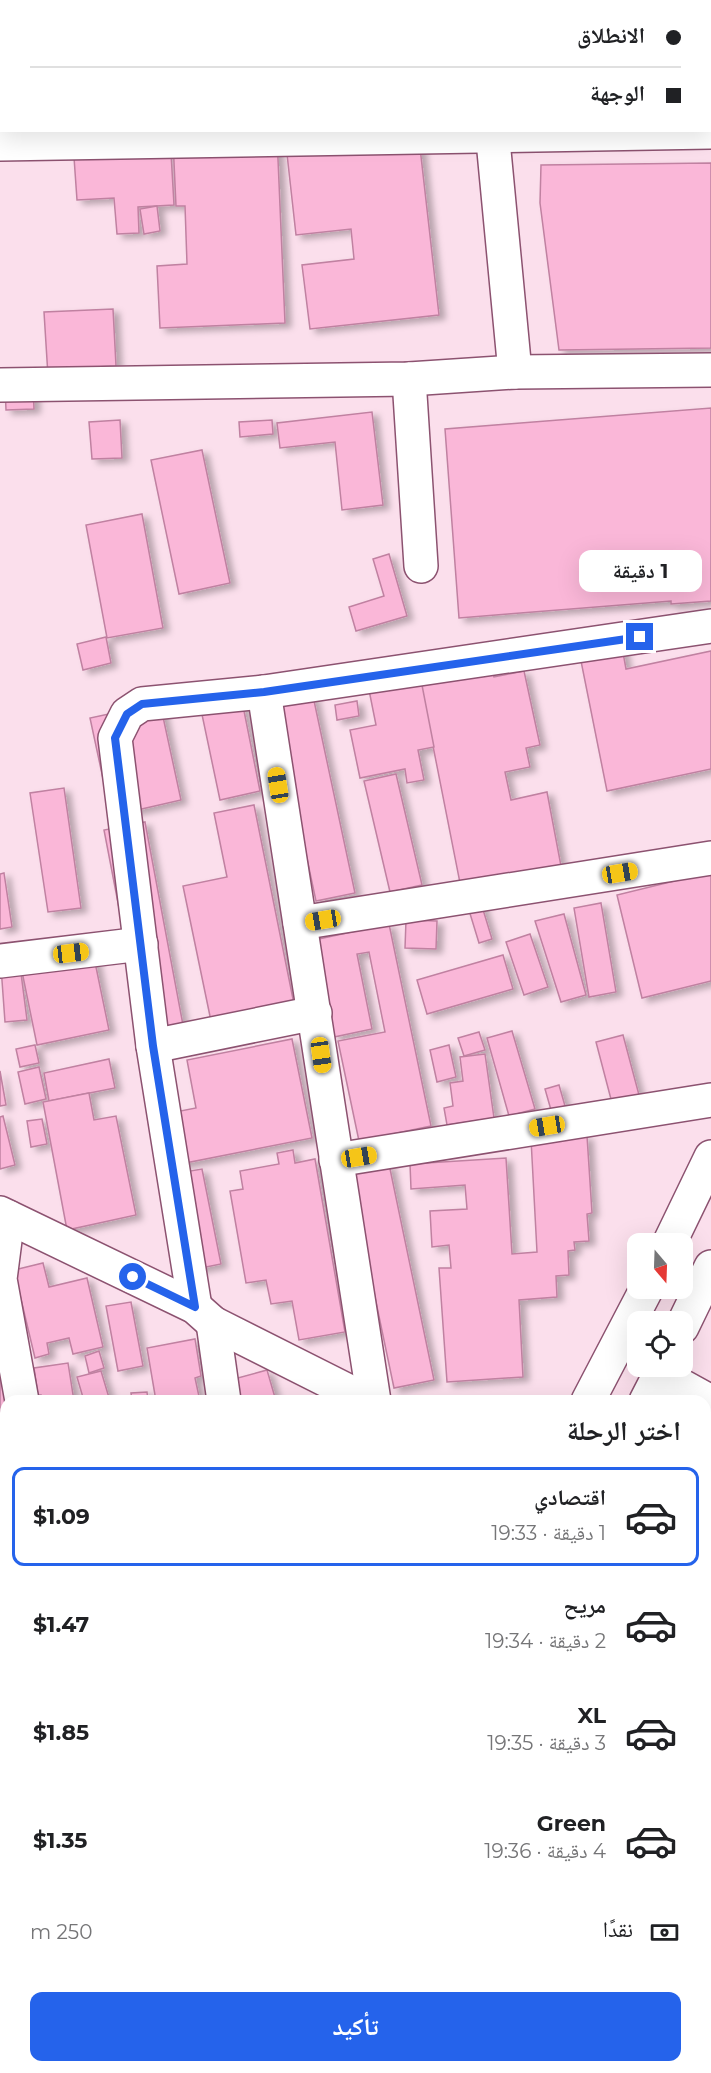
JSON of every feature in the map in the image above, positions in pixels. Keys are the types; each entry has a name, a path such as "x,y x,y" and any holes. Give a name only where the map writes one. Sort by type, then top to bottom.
{"street":[{"path":"0,144 492,133 711,132"},
{"path":"492,133 515,372"},
{"path":"0,385 409,379 515,372 711,370"},
{"path":"409,379 421,566"},
{"path":"223,1395 204,1315 153,1046 115,738 120,725 127,714 142,704 264,692 711,626"},
{"path":"264,692 373,1395"},
{"path":"300,923 711,858"},
{"path":"0,961 141,945"},
{"path":"153,1046 315,1013"},
{"path":"336,1160 711,1100"},
{"path":"674,1233 711,1157"},
{"path":"21,1395 0,1279 4,1215 204,1315 357,1395"},
{"path":"690,1311 711,1267"},
{"path":"591,1395 641,1299"},
{"path":"656,1381 693,1395"}],"building":[{"path":"418,132 439,315 310,329 302,265 354,259 351,229 296,235 286,145"},
{"path":"170,136 174,205 138,207 139,233 117,234 114,198 77,200 73,143"},
{"path":"277,136 285,323 160,328 157,266 187,264 185,206 176,206 173,140"},
{"path":"711,163 711,348 559,350 540,203 541,165"},
{"path":"157,206 160,231 144,234 140,209"},
{"path":"113,309 116,366 73,368 48,376 44,312"},
{"path":"33,385 34,409 6,410 5,386"},
{"path":"711,408 711,601 671,604 671,601 459,618 445,429"},
{"path":"372,412 383,505 342,510 335,442 280,448 277,423"},
{"path":"120,420 122,458 92,459 89,422"},
{"path":"272,420 273,434 240,437 239,422"},
{"path":"202,450 230,583 179,594 151,460"},
{"path":"142,514 163,628 107,638 86,525"},
{"path":"389,554 407,616 356,631 349,607 384,596 373,559"},
{"path":"106,637 111,663 83,670 77,644"},
{"path":"622,647 626,669 711,651 711,769 607,791 580,656"},
{"path":"491,666 494,677 524,671 540,745 526,748 530,767 505,772 511,800 547,792 561,866 460,883 420,680"},
{"path":"421,680 434,747 418,750 424,780 407,783 405,769 360,778 350,730 376,725 369,690"},
{"path":"241,696 260,791 220,800 200,705"},
{"path":"313,696 355,893 316,901 274,704"},
{"path":"357,701 359,716 337,720 335,705"},
{"path":"160,703 181,800 111,816 90,718"},
{"path":"396,774 422,885 390,892 364,781"},
{"path":"64,788 81,908 48,912 30,793"},
{"path":"254,805 294,1004 211,1021 183,886 227,877 214,813"},
{"path":"145,822 183,1025 143,1033 104,830"},
{"path":"711,872 711,981 642,998 617,895"},
{"path":"4,873 12,927 0,929 0,874"},
{"path":"481,903 492,939 479,943 468,907"},
{"path":"601,903 616,992 589,997 574,908"},
{"path":"564,914 586,995 561,1002 535,921"},
{"path":"406,920 437,921 436,949 405,948"},
{"path":"389,924 431,1126 359,1141 338,1041 385,1032 369,952 357,954 372,1029 334,1037 314,940"},
{"path":"530,934 548,987 524,995 506,942"},
{"path":"90,938 109,1030 37,1045 17,947"},
{"path":"18,950 27,1020 5,1022 0,953"},
{"path":"503,955 513,989 427,1014 417,980"},
{"path":"512,1031 535,1109 509,1116 487,1038"},
{"path":"479,1032 485,1050 464,1056 458,1038"},
{"path":"623,1035 639,1095 612,1103 596,1042"},
{"path":"292,1039 312,1138 170,1166 160,1115 196,1108 187,1060"},
{"path":"35,1045 39,1063 20,1067 16,1049"},
{"path":"449,1045 456,1077 437,1082 430,1050"},
{"path":"485,1054 494,1118 447,1125 444,1108 453,1106 450,1083 463,1081 460,1057"},
{"path":"109,1059 115,1088 49,1101 44,1073"},
{"path":"39,1067 46,1099 25,1104 18,1072"},
{"path":"0,1071 6,1105 0,1106"},
{"path":"559,1085 565,1106 551,1110 545,1089"},
{"path":"89,1093 94,1120 116,1116 136,1215 67,1230 43,1102"},
{"path":"3,1116 15,1165 0,1169 0,1117"},
{"path":"42,1119 47,1144 31,1147 27,1121"},
{"path":"587,1136 592,1213 587,1214 589,1241 574,1242 575,1250 568,1251 569,1275 556,1276 557,1297 519,1300 523,1377 447,1382 439,1268 451,1268 449,1245 432,1247 430,1211 467,1209 465,1185 411,1189 410,1164 506,1158 512,1254 537,1252 531,1139"},
{"path":"293,1150 295,1163 315,1159 345,1332 299,1340 292,1301 271,1304 266,1280 246,1283 230,1191 243,1189 240,1171 279,1164 277,1153"},
{"path":"389,1164 434,1380 394,1388 349,1173"},
{"path":"202,1169 221,1264 191,1270 172,1174"},
{"path":"43,1263 49,1287 87,1278 103,1347 73,1354 69,1338 47,1343 49,1354 35,1358 14,1270"},
{"path":"131,1302 143,1366 118,1371 106,1306"},
{"path":"195,1339 201,1376 195,1378 199,1395 155,1395 147,1348"},
{"path":"99,1351 104,1368 89,1373 85,1356"},
{"path":"0,1360 5,1395 0,1395"},
{"path":"68,1363 73,1395 38,1395 34,1368"},
{"path":"267,1370 274,1395 238,1395 234,1379"},
{"path":"101,1371 108,1395 82,1395 77,1377"},
{"path":"147,1392 147,1395 131,1395 131,1393"}],"route":[{"path":"133,1277 195,1307 153,1046 115,738 127,714 142,704 264,692 640,637"}]}
